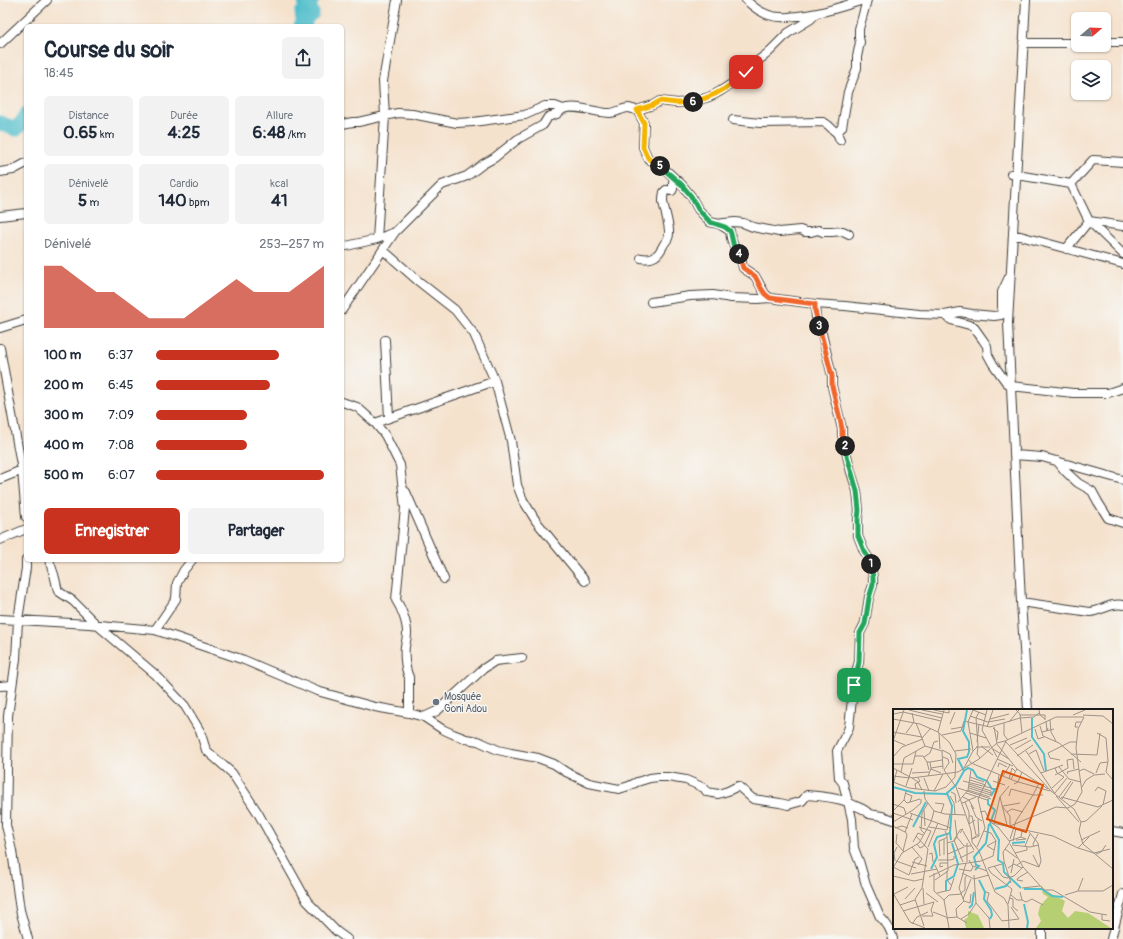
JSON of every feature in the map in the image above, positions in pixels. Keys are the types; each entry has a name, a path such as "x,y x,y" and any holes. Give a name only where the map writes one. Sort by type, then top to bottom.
{"street":[{"path":"0,44 47,0"},
{"path":"377,239 385,116 383,81 397,0"},
{"path":"746,0 750,5 764,14 781,17 815,14 834,10 863,0"},
{"path":"733,120 760,123 823,122 827,123 839,136 848,92 857,68 857,57 860,42 859,29 867,0"},
{"path":"1026,0 1014,174 1013,234 1008,323 1021,602 1028,709"},
{"path":"344,307 394,232 442,185 467,176 494,158 518,139 543,124 548,117 567,108 608,113 627,108 637,110 660,101 677,103 692,102 709,97 736,81 788,33 811,19 815,14"},
{"path":"1111,42 1123,42"},
{"path":"1023,43 1071,43"},
{"path":"344,124 398,113 412,114 457,123 525,115 545,106 555,106 563,109"},
{"path":"637,110 644,123 643,147 648,158 656,162 682,185 691,196 698,209 710,222 719,224 730,231 731,238 736,252 739,254 743,268 755,276 765,294 770,298"},
{"path":"1070,184 1093,160 1123,162"},
{"path":"0,172 13,170 24,164"},
{"path":"1014,174 1070,184"},
{"path":"641,258 649,259 655,256 659,253 668,238 667,215 663,202 664,192 666,190 672,191 672,182 675,180"},
{"path":"1070,184 1089,221 1123,254"},
{"path":"0,216 24,213"},
{"path":"1089,221 1123,226"},
{"path":"1066,248 1089,221"},
{"path":"719,224 735,222 743,223 753,227 779,232 800,230 811,232 818,230 832,232 843,231 849,234"},
{"path":"344,246 377,239 394,232"},
{"path":"1013,234 1123,264"},
{"path":"383,250 417,280 455,310 474,334 495,381 511,441 517,485 523,500 536,521 584,581"},
{"path":"651,302 690,296 714,295 731,298 770,298 919,314 945,315 960,312 994,316 1001,315 1002,292 1011,270"},
{"path":"815,304 816,318 822,334 832,376 832,386 842,435 857,491 859,506 858,536 864,551 870,560 873,578 865,624 860,633 859,662 853,690 849,727 837,751 839,778 848,802 852,819 854,848 866,885 880,917 888,928 893,939"},
{"path":"945,315 951,320 973,326 987,346 988,355 995,368 1011,386 1073,392 1108,393 1123,388"},
{"path":"0,328 24,321"},
{"path":"385,340 389,418"},
{"path":"0,348 23,464 24,482"},
{"path":"375,423 495,381"},
{"path":"344,403 357,407 375,423 385,435 400,465 405,508 396,600 403,615 407,633 405,647 407,673 409,677 409,713"},
{"path":"1014,455 1042,457 1123,480"},
{"path":"1057,461 1078,483 1092,491 1108,518 1123,523"},
{"path":"0,479 23,464"},
{"path":"403,484 444,579"},
{"path":"0,540 24,531"},
{"path":"26,562 18,620 16,659 3,743 3,825 12,851 20,910 28,939"},
{"path":"50,562 57,581 58,591 73,601 156,675 185,706 200,730 206,750 232,774 258,813 307,901 336,931 347,939"},
{"path":"154,630 176,599 177,583 190,562"},
{"path":"1021,602 1090,612 1096,612 1111,605 1123,605"},
{"path":"0,619 97,624 154,630 244,660 317,691 375,707 424,717 442,729 466,739 478,741 498,750 538,758 554,764 566,772 589,782 607,787 619,789 658,776 686,780 704,788 707,792 718,794 738,786 753,799 788,805 802,801 807,795 822,796 848,802 866,809 869,814 893,820"},
{"path":"424,717 437,711 483,669 495,661 522,658"},
{"path":"0,686 12,685"},
{"path":"1113,831 1123,833"},
{"path":"1111,939 1123,894"}],"waterway":[{"path":"304,24 305,23 302,13 307,12 310,15 312,13 311,10 306,9 305,6 312,0"},
{"path":"0,123 16,129 24,119"}],"place":[{"name":"Mosquée Goni Adou","path":"436,702"}],"route":[{"path":"746,72 736,81 709,97 683,103 660,101 637,110 644,123 643,147 650,160 656,162 682,185 691,196 698,209 710,222 719,224 730,231 731,238 736,252 739,254 743,268 755,276 765,294 770,298 815,304 816,318 822,334 832,376 832,386 842,435 857,491 859,502 858,536 864,551 870,560 873,578 865,624 860,633 860,655 854,685"}]}
